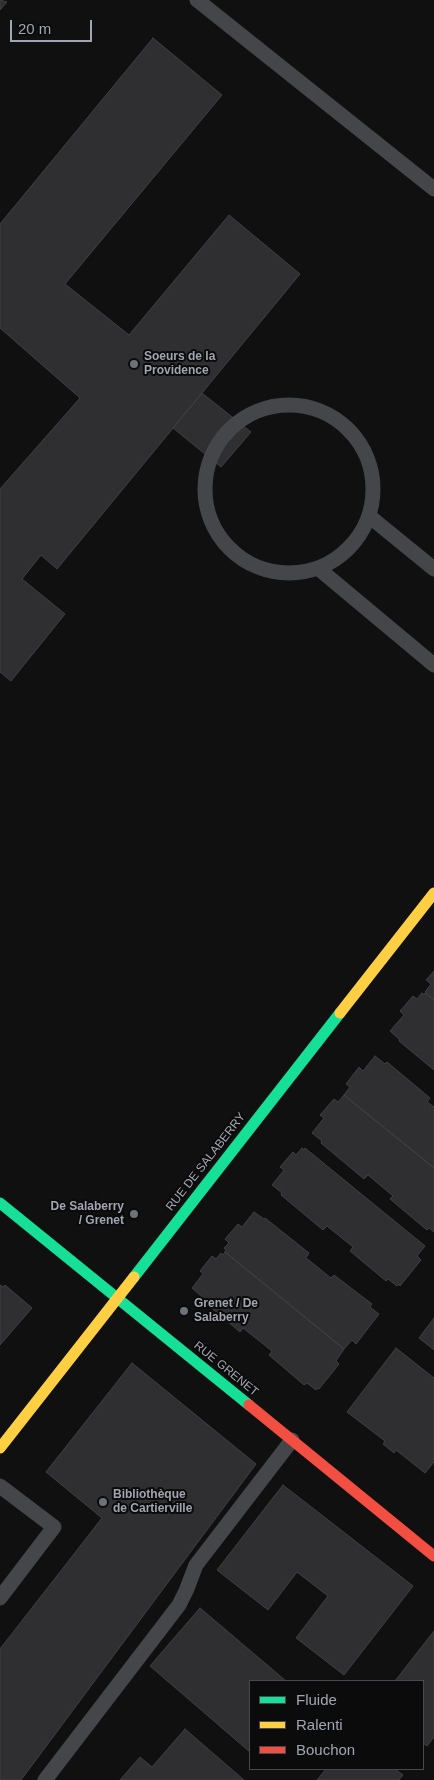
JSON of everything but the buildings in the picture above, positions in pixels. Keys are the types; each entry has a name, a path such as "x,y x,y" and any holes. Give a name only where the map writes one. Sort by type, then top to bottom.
{"main road":[{"name":"RUE DE SALABERRY","path":"0,1448 434,892"},
{"name":"RUE GRENET","path":"0,1203 434,1556"}],"lane":[{"path":"197,0 434,189"},
{"path":"277,406 306,406 332,417 354,435 368,460 374,488 370,516 358,538 341,556 319,569 291,574 263,570 238,557 218,536 207,511 204,482 211,455 228,431 250,414 277,406"},
{"path":"370,516 434,569"},
{"path":"319,569 434,664"},
{"path":"45,1780 179,1605 196,1565 292,1440"},
{"path":"0,1486 54,1527 0,1598"}],"traffic: fast":[{"path":"134,1277 340,1013"},
{"path":"0,1203 249,1405"}],"traffic: slow":[{"path":"340,1013 434,893"},
{"path":"0,1448 134,1277"}],"traffic: jam":[{"path":"249,1405 434,1556"}],"place":[{"name":"Soeurs de la Providence","path":"134,364"},
{"name":"De Salaberry / Grenet","path":"134,1214"},
{"name":"Grenet / De Salaberry","path":"184,1311"},
{"name":"Bibliothèque de Cartierville","path":"103,1502"}]}
